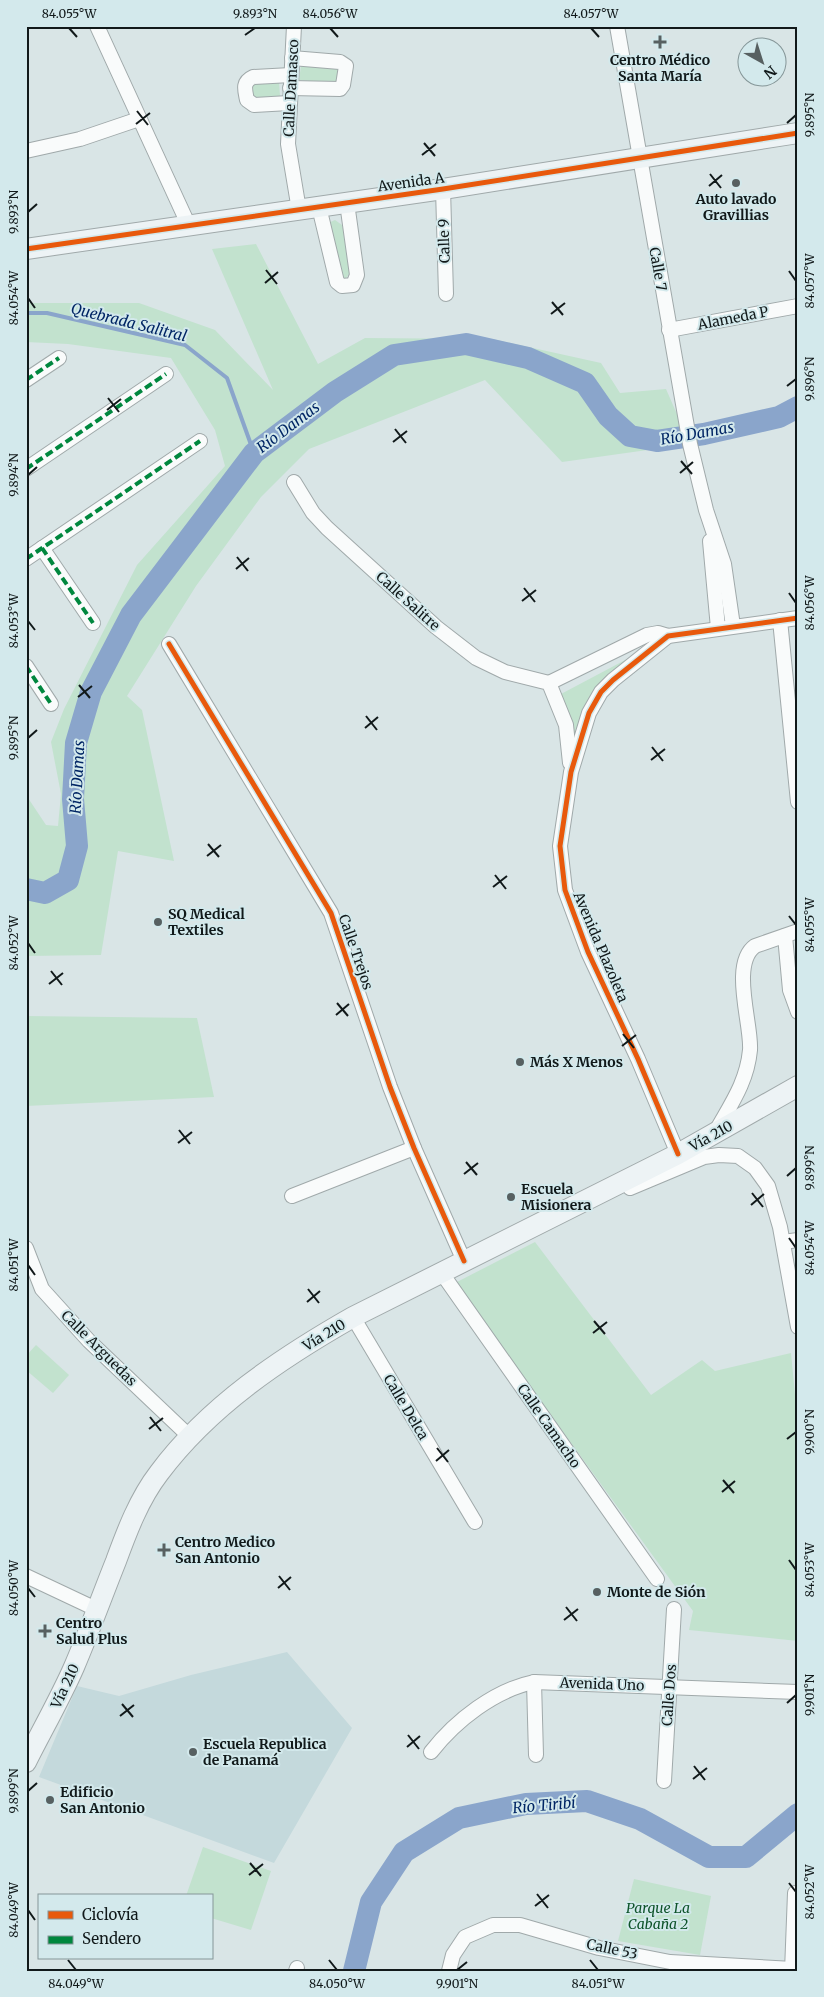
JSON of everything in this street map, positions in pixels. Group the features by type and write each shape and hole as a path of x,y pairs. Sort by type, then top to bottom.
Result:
{"main road":[{"name":"Avenida A","path":"26,249 443,189 798,133"},
{"name":"Vía 210","path":"26,1760 74,1667 128,1529 142,1499 158,1474 189,1436 232,1398 274,1366 353,1317 678,1154 798,1086"}],"street":[{"path":"97,26 189,226"},
{"name":"Calle Damasco","path":"294,26 288,102 288,144 299,210"},
{"name":"Calle 7","path":"617,26 685,420 706,510 724,564 733,626"},
{"path":"288,102 250,103 245,87 248,80 253,78 340,89 343,85 346,66 340,62 292,58"},
{"path":"26,151 80,139 139,119"},
{"name":"Calle 9","path":"443,189 446,294"},
{"path":"319,207 337,282 342,286 352,285 358,275 347,203"},
{"name":"Alameda P","path":"669,330 798,306"},
{"path":"26,380 59,358"},
{"path":"26,469 166,374"},
{"path":"26,559 200,442"},
{"name":"Calle Salitre","path":"294,482 313,513 326,528 436,627 476,658 505,672 549,683"},
{"name":"Calle 7","path":"706,510 716,584 718,628"},
{"path":"42,548 93,623"},
{"name":"Avenida Plazoleta","path":"678,1154 638,1060 588,952 565,890 560,846 571,772 589,713 601,692 613,680 668,636 798,618"},
{"path":"780,620 798,802"},
{"path":"571,772 566,724 549,683 647,635 658,633 668,636"},
{"name":"Calle Trejos","path":"169,644 331,913 383,1068 414,1148 464,1261"},
{"path":"26,666 51,704"},
{"path":"714,1134 745,1080 750,1048 743,992 745,958 749,950 754,946 791,934 790,990 798,1012"},
{"path":"292,1196 414,1148"},
{"path":"591,1199 619,1193 704,1157 718,1155 738,1156 755,1168 768,1186 783,1242 798,1327"},
{"path":"783,1242 798,1240"},
{"name":"Calle Arguedas","path":"26,1248 42,1289 89,1341 189,1436"},
{"name":"Calle Camacho","path":"441,1272 657,1579"},
{"name":"Calle Delca","path":"353,1317 475,1522"},
{"path":"26,1576 96,1609"},
{"name":"Calle Dos","path":"664,1781 674,1609"},
{"path":"534,1682 536,1754"},
{"name":"Avenida Uno","path":"430,1752 447,1732 492,1699 516,1685 534,1682 798,1692"},
{"path":"793,1970 795,1893"},
{"name":"Calle 53","path":"449,1971 453,1955 465,1937 492,1925 520,1925 599,1948 670,1962 793,1970"}],"shaded area":[{"name":"Escuela Republica de Panamá","path":"287,1652 352,1728 274,1863 39,1777 77,1686 119,1696 191,1675"}],"green space":[{"path":"301,66 340,69 339,84 299,80"},
{"path":"279,82 280,96 252,99 251,84"},
{"path":"335,220 342,225 353,269 346,278 340,278 326,224"},
{"path":"256,244 318,364 365,338 492,339 601,363 620,393 666,389 690,444 562,462 485,380 309,449 261,497 196,586 127,696 142,710 174,861 118,851 101,955 26,956 26,795 46,825 58,826 61,794 51,742 64,709 137,565 225,466 215,430 171,358 68,344 26,342 26,303 139,303 215,330 273,390 212,249"},
{"path":"646,649 606,679 589,698 571,750 561,694"},
{"path":"26,1016 197,1018 214,1097 26,1106"},
{"path":"535,1242 651,1395 702,1360 715,1371 791,1353 798,1426 798,1641 689,1630 693,1611 455,1283"},
{"path":"36,1345 69,1375 53,1393 26,1370 26,1356"},
{"path":"203,1847 271,1871 251,1930 212,1918 212,1894 187,1894"},
{"name":"Parque La Cabaña 2","path":"634,1879 711,1896 700,1955 618,1941"}],"waterway":[{"name":"Quebrada Salitral","path":"26,313 47,313 185,345 227,378 254,453"},
{"name":"Río Damas","path":"26,889 45,893 68,880 77,846 73,799 76,743 91,692 131,615 254,453 335,392 394,355 466,344 528,358 585,383 608,416 630,436 657,441 704,434 779,417 798,407"},
{"name":"Río Tiribí","path":"354,1971 371,1902 404,1852 459,1818 526,1804 587,1801 640,1819 709,1857 746,1857 798,1814"}],"marked path":[{"path":"26,380 59,358"},
{"path":"26,469 166,374"},
{"path":"26,559 200,441"},
{"path":"42,548 93,623"},
{"path":"26,666 51,704"}],"cycle path":[{"path":"26,249 443,189 798,133"},
{"path":"678,1154 638,1059 588,952 565,890 560,846 571,772 589,713 601,692 613,680 668,636 798,618"},
{"path":"169,644 331,913 390,1087 414,1148 464,1261"}],"place":[{"name":"Centro Médico Santa María","path":"660,42"},
{"name":"Auto lavado Gravillias","path":"736,183"},
{"name":"SQ Medical Textiles","path":"158,922"},
{"name":"Más X Menos","path":"520,1062"},
{"name":"Escuela Misionera","path":"511,1197"},
{"name":"Centro Medico San Antonio","path":"164,1550"},
{"name":"Monte de Sión","path":"597,1592"},
{"name":"Centro Salud Plus","path":"45,1631"},
{"name":"Escuela Republica de Panamá","path":"193,1752"},
{"name":"Edificio San Antonio","path":"50,1800"}]}
